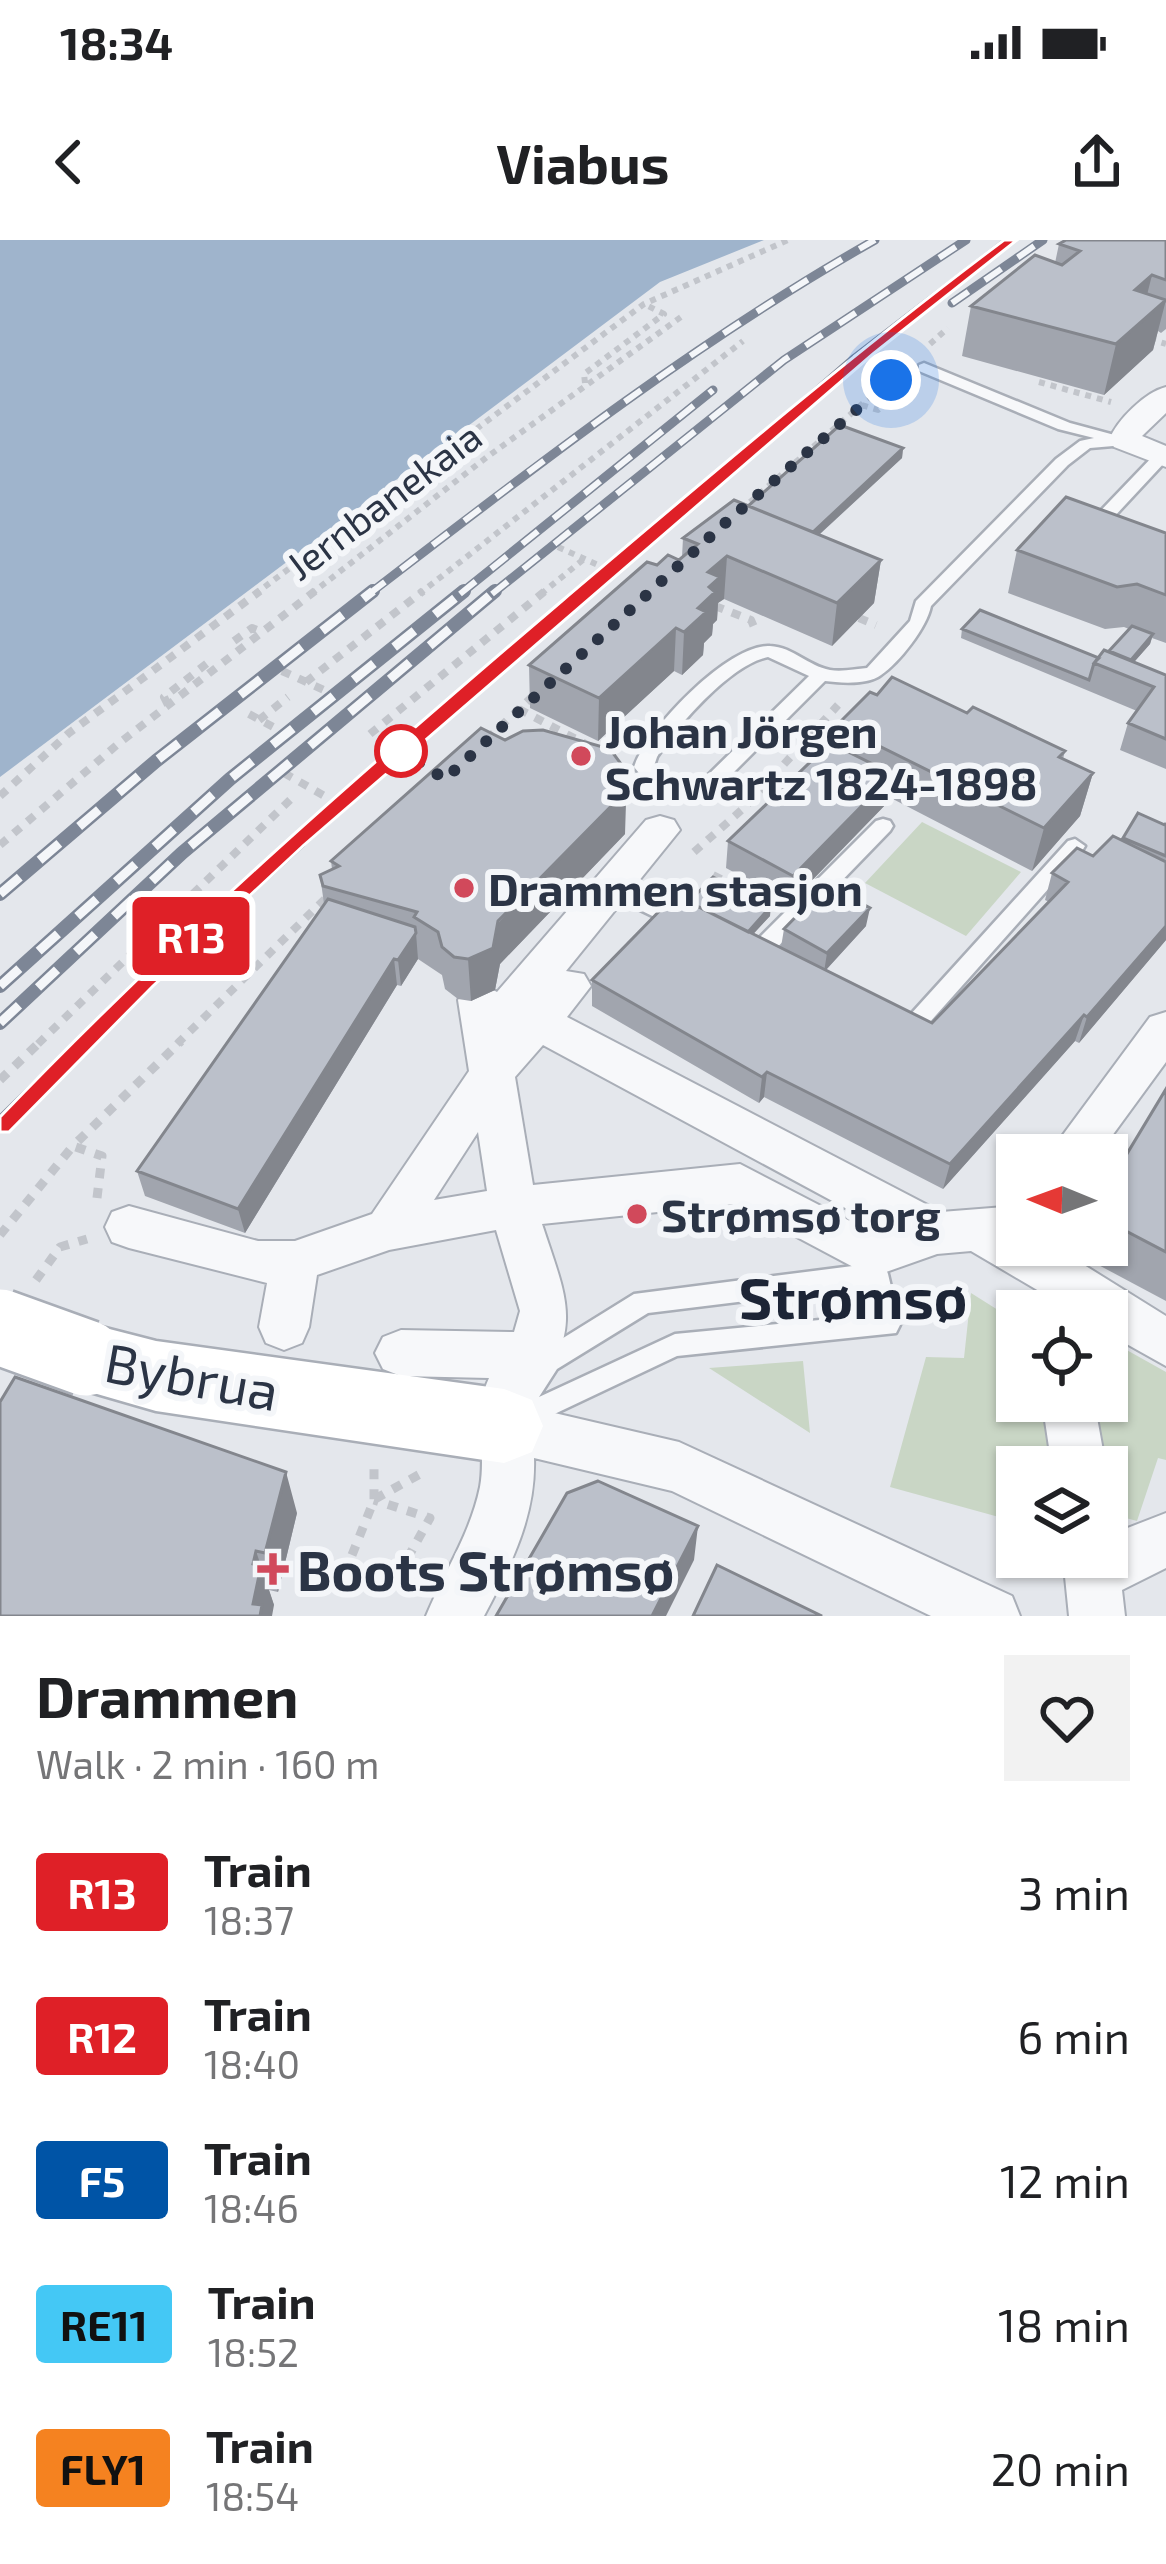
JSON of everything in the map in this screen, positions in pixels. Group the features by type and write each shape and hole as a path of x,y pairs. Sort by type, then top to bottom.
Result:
{"street":[{"path":"1164,457 1125,440 1166,396"},
{"path":"389,1229 493,1072 527,996 660,830"},
{"path":"527,996 996,1231"},
{"path":"1087,1134 1166,1030"},
{"path":"454,1616 494,1540 508,1482 507,1395 534,1356 544,1311 513,1207 493,1072"},
{"path":"129,1227 258,1262 295,1262 389,1229 513,1207 740,1184 872,1256 996,1236"},
{"path":"284,1328 295,1262"},
{"path":"1050,1266 1166,1343"},
{"name":"Bybrua","path":"12,1311 86,1358 156,1376 388,1407"},
{"path":"388,1407 534,1356"},
{"path":"388,1407 504,1426 679,1467 992,1616"},
{"path":"1094,1583 1166,1540"}],"lane":[{"path":"924,368 1074,430 1125,440"},
{"path":"820,675 711,783 669,785 644,767 649,747 744,658 778,652 797,658 820,675 873,673 919,622 922,605 1062,462 1086,444 1125,440"},
{"path":"1100,530 1164,457"},
{"path":"756,955 883,826"},
{"path":"873,1008 913,1026 1075,846"},
{"path":"617,888 700,929"},
{"path":"876,1274 887,1325 675,1345 504,1426 548,1361 644,1302 876,1274"}],"path":[{"name":"Jernbanekaia","path":"0,796 70,733 644,304 788,240"},
{"path":"585,383 584,374 664,314 644,304"},
{"path":"0,844 168,705 252,628 262,632 585,383 681,317"},
{"path":"740,510 948,328"},
{"path":"1131,332 1166,344"},
{"path":"306,682 743,341"},
{"path":"1023,378 1118,404"},
{"path":"862,405 878,410 902,390"},
{"path":"558,547 598,565"},
{"path":"370,734 584,559"},
{"path":"715,606 751,620 754,627"},
{"path":"859,618 877,626"},
{"path":"168,705 164,698 210,661"},
{"path":"282,671 324,690"},
{"path":"617,888 826,722 837,708 846,675"},
{"path":"473,753 540,690"},
{"path":"259,720 287,698"},
{"path":"518,710 587,743 601,757"},
{"path":"249,714 277,729"},
{"path":"284,773 328,798"},
{"path":"0,1081 296,787"},
{"path":"713,874 794,916"},
{"path":"0,1235 73,1146 334,889"},
{"path":"304,920 326,917"},
{"path":"302,945 304,920"},
{"path":"73,1146 102,1156"},
{"path":"12,1311 59,1247 129,1227"},
{"path":"352,1555 374,1500 388,1407"},
{"path":"340,1578 379,1583 397,1576 430,1517 374,1500"}],"green space":[{"path":"922,822 1021,872 966,936 865,883"},
{"path":"971,1293 996,1309 996,1422 1054,1422 1055,1446 996,1446 996,1516 890,1487 926,1357 964,1358"},
{"path":"1128,1351 1166,1372 1166,1460 1158,1458 1137,1521 1128,1519 1128,1446 1089,1446 1086,1422 1128,1422"},
{"path":"803,1361 810,1433 709,1368"}],"water":[{"path":"0,240 764,240 660,282 0,777"}],"building":[{"path":"1066,240 1166,240 1166,280 1152,275 1135,290 1166,300 1116,344 971,306 1035,255 1062,265 1080,251 1059,244"},
{"path":"840,425 903,448 813,532 748,506"},
{"path":"1066,497 1166,533 1166,595 1137,584 1117,587 1017,550"},
{"path":"734,500 881,560 837,603 727,556 708,572 720,577 709,587 715,592 698,608 706,612 684,632 676,628 599,698 529,665 647,562 657,565 668,555 679,560 698,544 683,538"},
{"path":"980,610 1099,658 1089,680 962,629"},
{"path":"1132,626 1153,634 1131,660 1109,651"},
{"path":"1104,650 1166,675 1166,739 1128,723 1154,687 1094,663"},
{"path":"892,677 967,713 973,707 1065,751 1059,757 1093,773 1044,828 837,725 870,692 877,695"},
{"name":"Drammen stasjon","path":"481,728 505,740 523,731 543,730 610,749 627,772 626,791 498,921 493,948 468,959 454,957 442,947 438,932 414,917 417,912 323,886 320,875 339,866 331,861"},
{"path":"830,743 893,774 793,876 728,841"},
{"path":"1138,813 1166,823 1166,856 1123,838"},
{"path":"1113,836 1166,862 1166,926 950,1164 767,1072 762,1077 592,980 675,895 932,1023 1068,882 1052,873 1077,848 1093,856"},
{"path":"713,877 771,906 748,932 689,902"},
{"path":"840,892 870,908 827,953 784,929 815,897 828,904"},
{"name":"Drammen stasjon","path":"328,899 415,927 416,933 398,960 394,959 238,1209 137,1171"},
{"path":"1166,1089 1166,1252 1128,1232 1128,1152"},
{"path":"15,1377 286,1472 265,1553 256,1551 253,1564 261,1566 253,1604 262,1605 260,1616 0,1616 0,1402"},
{"path":"598,1481 698,1526 652,1616 496,1616 567,1493"},
{"path":"717,1565 822,1616 693,1616"}],"railway":[{"path":"369,594 679,364 875,240"},
{"path":"492,594 784,360 966,240"},
{"path":"583,594 855,358 1009,240"},
{"path":"952,303 1043,240"},
{"path":"460,594 713,390"},
{"path":"0,894 156,761 373,591"},
{"path":"0,986 230,779 464,591"},
{"path":"0,1023 182,853 495,591"},
{"path":"81,1044 300,841 587,591"},
{"path":"0,1124 85,1041"}],"train":[{"name":"R13","path":"0,1124 296,840 867,350 1009,240"}],"place":[{"name":"Johan Jörgen Schwartz 1824-1898","path":"581,756"},
{"name":"Drammen stasjon","path":"464,888"},
{"name":"Strømsø torg","path":"637,1214"},
{"name":"Boots Strømsø","path":"273,1569"}],"district":[{"name":"Strømsø","path":"853,1296"}],"route":[{"path":"401,751 445,779 723,525 891,380"}]}
